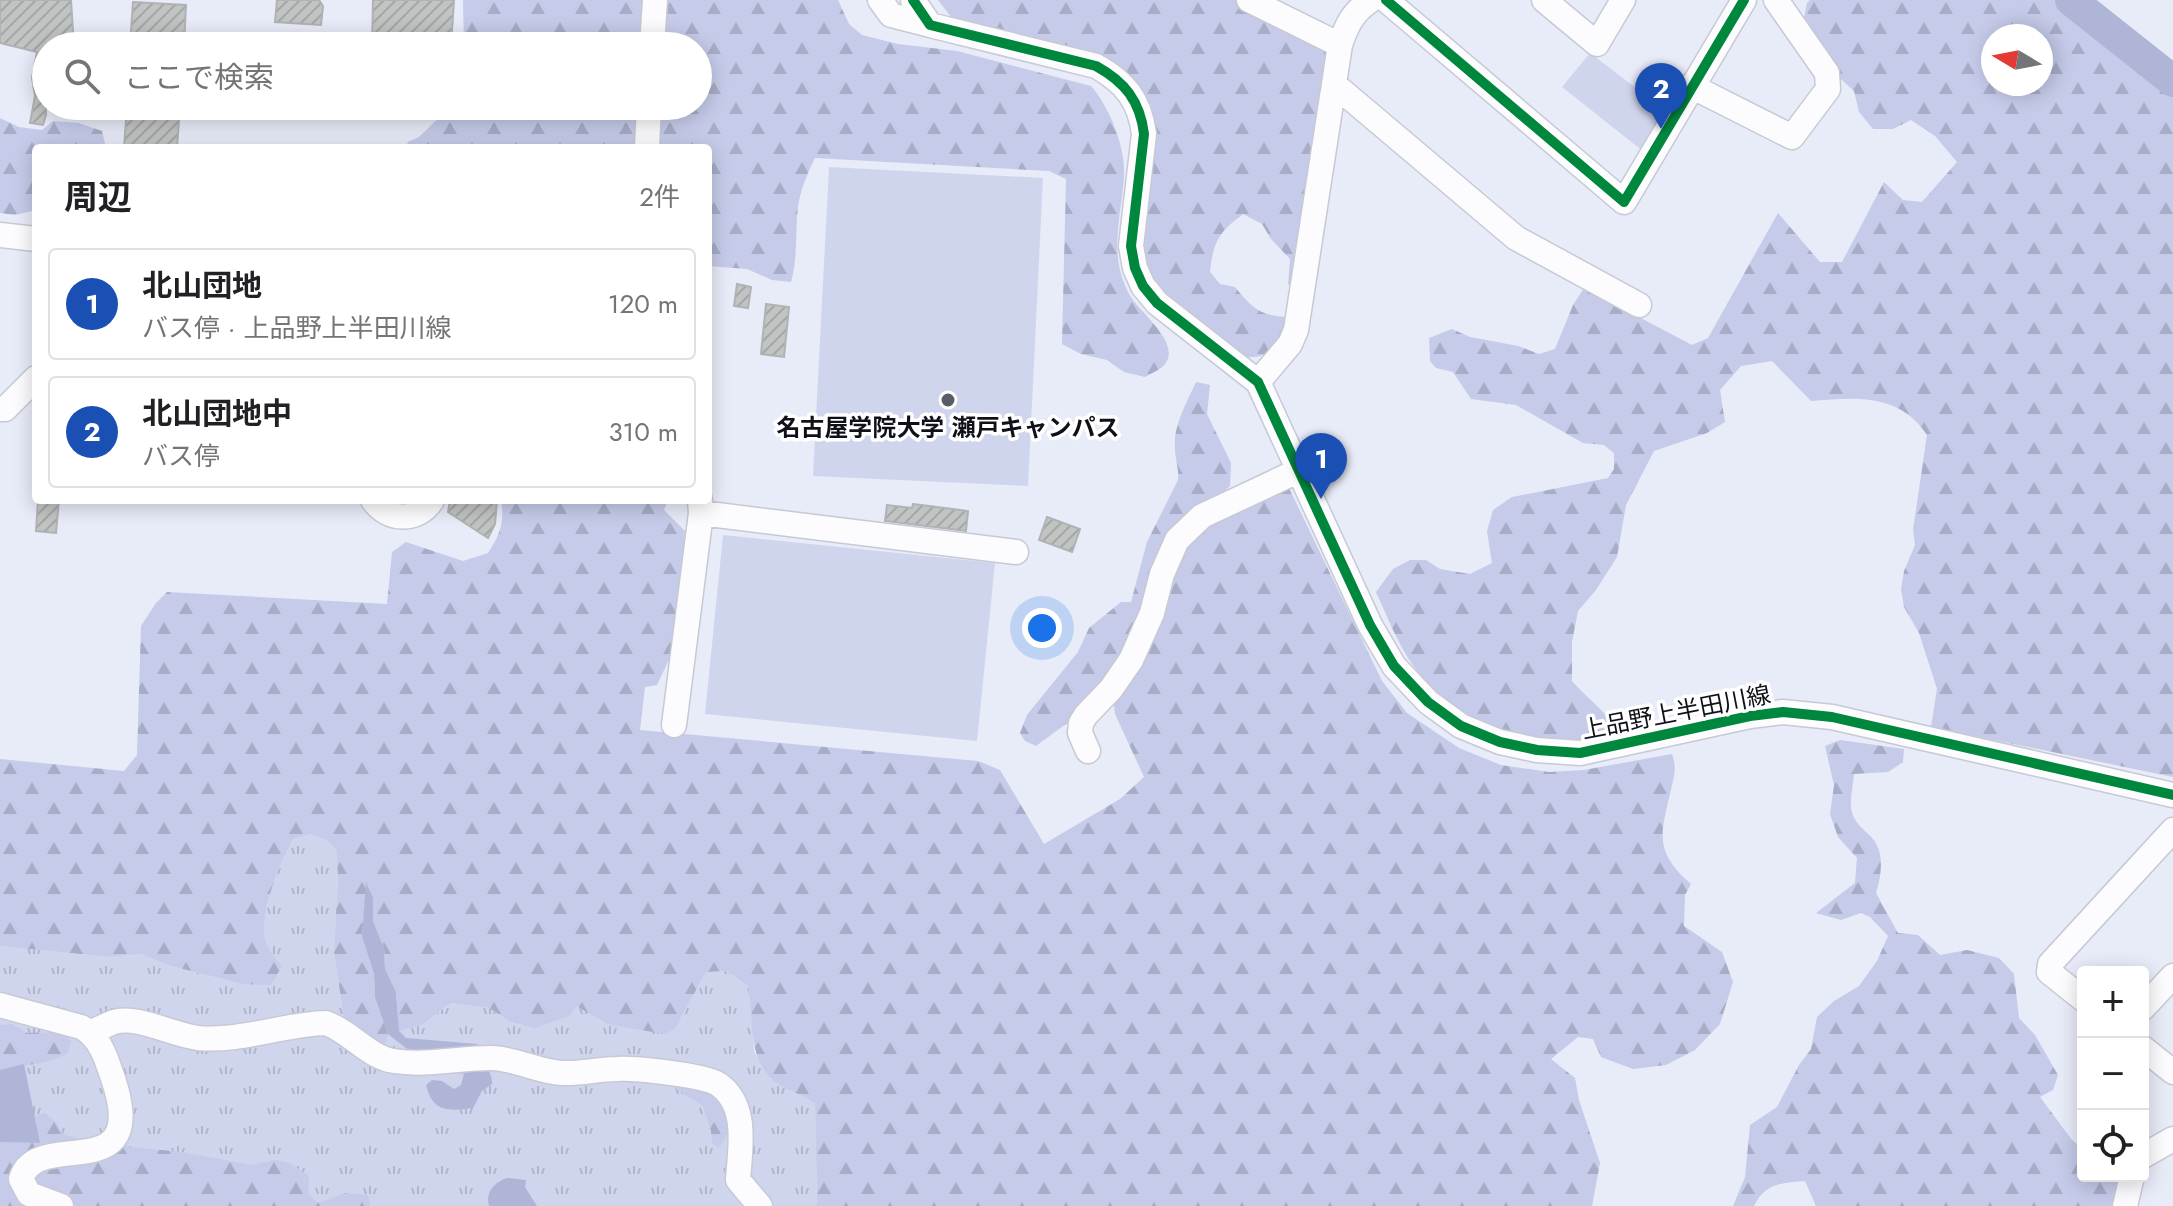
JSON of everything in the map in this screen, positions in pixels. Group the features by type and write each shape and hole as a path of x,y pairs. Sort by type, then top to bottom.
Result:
{"street":[{"path":"653,32 655,0"},
{"name":"上品野上半田川線","path":"880,0 891,15 1096,66 1127,88 1142,117 1144,134 1131,246 1135,268 1143,286 1157,303 1258,382 1370,625 1394,666 1428,702 1461,726 1500,742 1537,750 1580,753 1750,716 1783,712 1832,717 2173,795"},
{"path":"913,0 930,25"},
{"path":"1249,0 1340,45"},
{"path":"1258,382 1290,344 1296,330 1340,45 1346,25 1356,10 1371,0"},
{"path":"1386,0 1624,202 1744,0"},
{"path":"1544,0 1597,44 1623,0"},
{"path":"1691,86 1792,137 1828,89 1827,73 1776,0"},
{"path":"1335,85 1516,238 1639,305"},
{"path":"647,144 648,120"},
{"path":"0,235 32,239"},
{"path":"0,409 5,409 32,382"},
{"path":"1088,751 1080,733 1081,723 1131,660 1152,613 1162,574 1177,540 1202,516 1300,470"},
{"path":"376,504 389,515 403,517 417,513 427,504"},
{"path":"674,725 701,506 1016,552"},
{"path":"2077,994 2049,972 2050,964 2173,830"},
{"path":"2149,1002 2173,976"},
{"path":"0,1005 91,1032 109,1066 119,1103 120,1119 114,1139 94,1152 44,1156 34,1160 23,1171 21,1179 29,1194 61,1206"},
{"path":"91,1032 116,1021 129,1021 195,1037 225,1038 326,1023 377,1056 391,1061 416,1064 494,1058 533,1069 564,1073 620,1068 703,1077 725,1090 738,1113 741,1127 738,1180 760,1206"},
{"path":"2149,1053 2173,1072"},
{"path":"2149,1153 2173,1139"},
{"path":"2125,1206 2131,1182"}],"green space":[{"path":"463,0 643,0 642,32 464,32"},
{"path":"664,0 838,0 849,24 862,35 898,44 957,51 1091,86 1110,116 1124,165 1117,238 1121,274 1131,297 1165,341 1169,350 1168,360 1145,377 1124,372 1107,360 1081,354 1062,344 1066,179 1049,171 815,158 798,206 796,254 791,282 772,280 747,269 712,266 712,144 656,144 657,120 712,120 712,32 662,32"},
{"path":"938,0 1235,0 1333,50 1295,280 1288,285 1290,259 1262,224 1243,214 1223,232 1213,253 1210,272 1220,284 1235,287 1263,313 1288,317 1272,349 1258,356 1238,356 1164,295 1148,272 1142,232 1154,132 1151,105 1138,85 1103,58 951,17"},
{"path":"1810,0 2075,0 2074,9 2173,90 2173,777 1931,727 1937,689 1919,633 1904,607 1901,589 1904,571 1915,545 1913,530 1927,435 1904,411 1890,405 1860,399 1811,401 1772,361 1741,366 1720,390 1725,422 1707,433 1654,451 1626,505 1617,557 1578,611 1572,642 1572,681 1613,723 1618,730 1615,735 1588,742 1567,743 1528,738 1489,726 1454,707 1425,680 1392,629 1376,592 1393,569 1410,560 1426,560 1440,569 1470,574 1492,563 1487,531 1493,510 1512,497 1608,478 1614,469 1614,453 1604,445 1583,443 1516,405 1471,399 1453,372 1436,368 1430,361 1429,338 1452,329 1470,337 1518,346 1539,354 1555,349 1573,305 1584,288 1692,345 1708,338 1778,213 1820,262 1842,262 1884,182 1903,200 1922,202 1957,162 1935,136 1911,120 1893,129 1873,129 1859,112 1854,91 1832,71 1803,23"},
{"path":"1590,53 1666,111 1644,152 1562,87"},
{"path":"0,118 19,127 42,130 53,121 79,123 102,131 105,144 32,144 32,211 15,215 0,213"},
{"path":"437,120 637,120 635,144 407,144"},
{"path":"829,167 1043,178 1028,486 813,476"},
{"path":"1196,382 1210,385 1207,414 1231,463 1230,486 1210,504 1126,656 1078,715 1036,746 1025,741 1020,733 1027,715 1078,652 1089,628 1121,602 1131,602 1147,542 1178,480 1176,431"},
{"path":"1287,484 1382,681 1407,713 1459,748 1501,765 1549,772 1584,770 1672,754 1674,773 1663,839 1670,860 1691,884 1685,895 1684,926 1722,952 1733,982 1720,1024 1695,1050 1666,1065 1633,1069 1601,1057 1593,1039 1578,1037 1551,1059 1575,1078 1600,1163 1592,1206 815,1206 815,1104 781,1086 761,1065 754,1041 748,986 727,971 706,972 675,1029 664,1034 607,1024 576,1006 569,1016 535,1028 509,1021 489,1008 450,1003 424,1024 399,1031 396,992 385,970 384,948 373,921 367,884 362,937 374,974 375,998 388,1034 380,1048 350,1029 343,1013 334,952 338,877 336,849 327,840 310,834 293,839 269,896 264,937 282,966 271,985 242,984 167,965 141,954 110,957 0,946 0,759 124,771 137,755 141,626 167,592 387,604 392,552 406,542 463,561 488,553 500,528 501,504 666,504 664,510 685,531 676,645 657,685 645,687 640,730 978,761 1000,770 1044,844 1120,799 1144,777 1115,714 1113,696 1191,534"},
{"path":"723,535 995,563 977,741 705,714"},
{"path":"1840,740 1904,749 1903,762 1888,772 1854,774 1852,813 1880,853 1881,869 1876,893 1898,933 1918,935 1940,955 1967,950 1999,958 2014,974 2019,1018 2035,1035 2058,1075 2053,1090 2040,1097 2077,1144 2077,1182 2123,1182 2118,1206 1816,1206 1805,1181 1769,1189 1754,1206 1733,1206 1745,1177 1750,1125 1777,1107 1811,1049 1817,1017 1834,1001 1859,986 1877,961 1888,936 1870,917 1861,913 1841,920 1816,913 1855,883 1857,858 1838,837 1830,814 1834,785 1825,746"},
{"path":"310,834 327,840 336,848 338,877 334,952 343,1013 380,1013 424,1024 450,1003 489,1008 509,1021 576,1006 607,1024 675,1029 706,972 727,971 748,986 754,1052 783,1087 804,1094 815,1104 815,1206 0,1206 0,946 110,957 141,954 167,965 242,984 282,966 264,937 269,896 293,839"},
{"path":"12,1024 27,1033 61,1032 71,1041 68,1053 43,1063 0,1070 0,1025"},
{"path":"670,1081 714,1086 728,1127 724,1142 718,1148 712,1143 703,1106 677,1090"},
{"path":"45,1113 57,1123 63,1134 96,1144 22,1165 45,1206 0,1206 0,1142 39,1143 35,1116"},
{"path":"113,1145 181,1152 252,1165 274,1160 290,1163 309,1176 308,1194 318,1203 346,1193 368,1195 370,1206 77,1206 45,1198 27,1170"}],"shaded area":[{"path":"366,882 373,898 373,921 384,948 385,969 396,992 399,1031 406,1038 477,1044 492,1084 482,1091 473,1108 443,1108 433,1101 426,1085 432,1080 442,1081 454,1089 461,1085 465,1069 457,1053 407,1049 388,1034 375,998 374,974 362,937"},
{"path":"24,1064 40,1143 0,1142 0,1070"},
{"path":"507,1178 526,1180 525,1187 537,1206 489,1206 488,1197 492,1189"}],"building":[{"path":"0,0 71,0 73,32 32,32 32,51 0,43"},
{"path":"277,0 319,0 323,6 321,25 275,22"},
{"path":"373,0 454,0 452,32 372,32"},
{"path":"133,2 186,5 185,32 131,32"},
{"path":"32,112 32,120 44,120 43,125 30,123"},
{"path":"126,120 179,120 177,144 124,144"},
{"path":"737,284 751,287 748,308 734,306"},
{"path":"766,304 789,307 784,357 761,354"},
{"path":"38,504 59,504 56,533 36,531"},
{"path":"449,504 497,504 495,524 488,538 448,512"},
{"path":"913,504 968,511 966,531 885,521 887,505 912,508"},
{"path":"1047,517 1080,529 1072,552 1039,540"}],"waterway":[{"path":"2071,0 2173,81"}],"cycle path":[{"path":"913,0 930,25 1096,66 1123,86 1135,102 1144,134 1131,246 1135,268 1143,286 1157,303 1258,382 1370,625 1394,666 1428,702 1461,726 1500,742 1537,750 1580,753 1750,716 1783,712 1832,717 2173,795"},
{"path":"1386,0 1624,202 1744,0"}],"place":[{"name":"北山団地中","path":"1661,129"},
{"name":"名古屋学院大学 瀬戸キャンパス","path":"948,400"},
{"name":"北山団地","path":"1321,499"}]}
